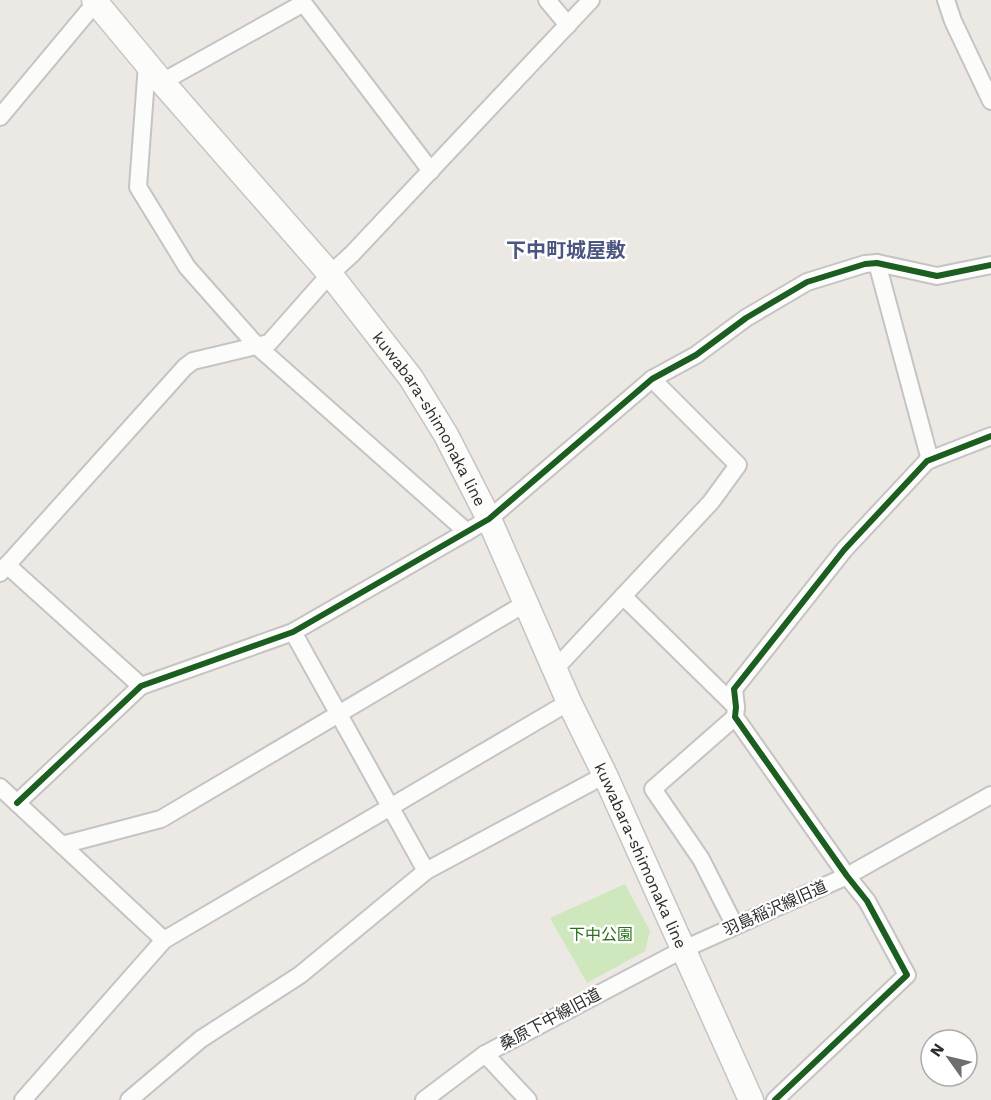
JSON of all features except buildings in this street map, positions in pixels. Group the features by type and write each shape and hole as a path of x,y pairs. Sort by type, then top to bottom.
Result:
{"main road":[{"name":"kuwabara-shimonaka line","path":"95,1 154,73 330,274 411,378 446,435 489,519 569,702 605,775 751,1100"}],"street":[{"path":"547,0 568,25"},
{"path":"141,686 4,569 185,367 193,361 269,343 330,274 352,254 591,0"},
{"path":"946,0 953,21 991,101"},
{"path":"0,117 95,1"},
{"path":"430,171 301,2 154,73 138,187 187,267 257,346 467,532"},
{"path":"17,803 141,686 293,632 489,519 652,379 696,355 746,318 807,282 865,264 877,263 937,276 991,265"},
{"path":"877,263 930,460"},
{"path":"555,669 711,502 738,465 652,379"},
{"path":"736,712 734,689 844,550 927,461 991,436"},
{"path":"623,596 736,712 847,876 867,901 907,975 776,1100"},
{"path":"62,845 161,819 526,603"},
{"path":"293,632 426,871"},
{"path":"23,1100 164,940 569,702"},
{"path":"735,926 701,859 653,789 736,712"},
{"path":"129,1100 201,1039 300,975 426,871 605,775"},
{"path":"0,787 164,940"},
{"name":"羽島稲沢線旧道","path":"684,949 847,876 991,795"},
{"name":"桑原下中線旧道","path":"424,1100 485,1054 684,949"},
{"path":"485,1054 528,1100"}],"green space":[{"name":"下中公園","path":"625,884 650,931 645,951 587,983 550,918"}],"cycle path":[{"path":"17,803 141,686 293,632 489,519 652,379 696,355 746,318 807,282 865,264 877,263 937,276 991,265"},
{"path":"775,1100 907,975 867,901 735,717 734,689 844,550 927,461 991,436"}],"district":[{"name":"下中町城屋敷","path":"566,250"}]}
